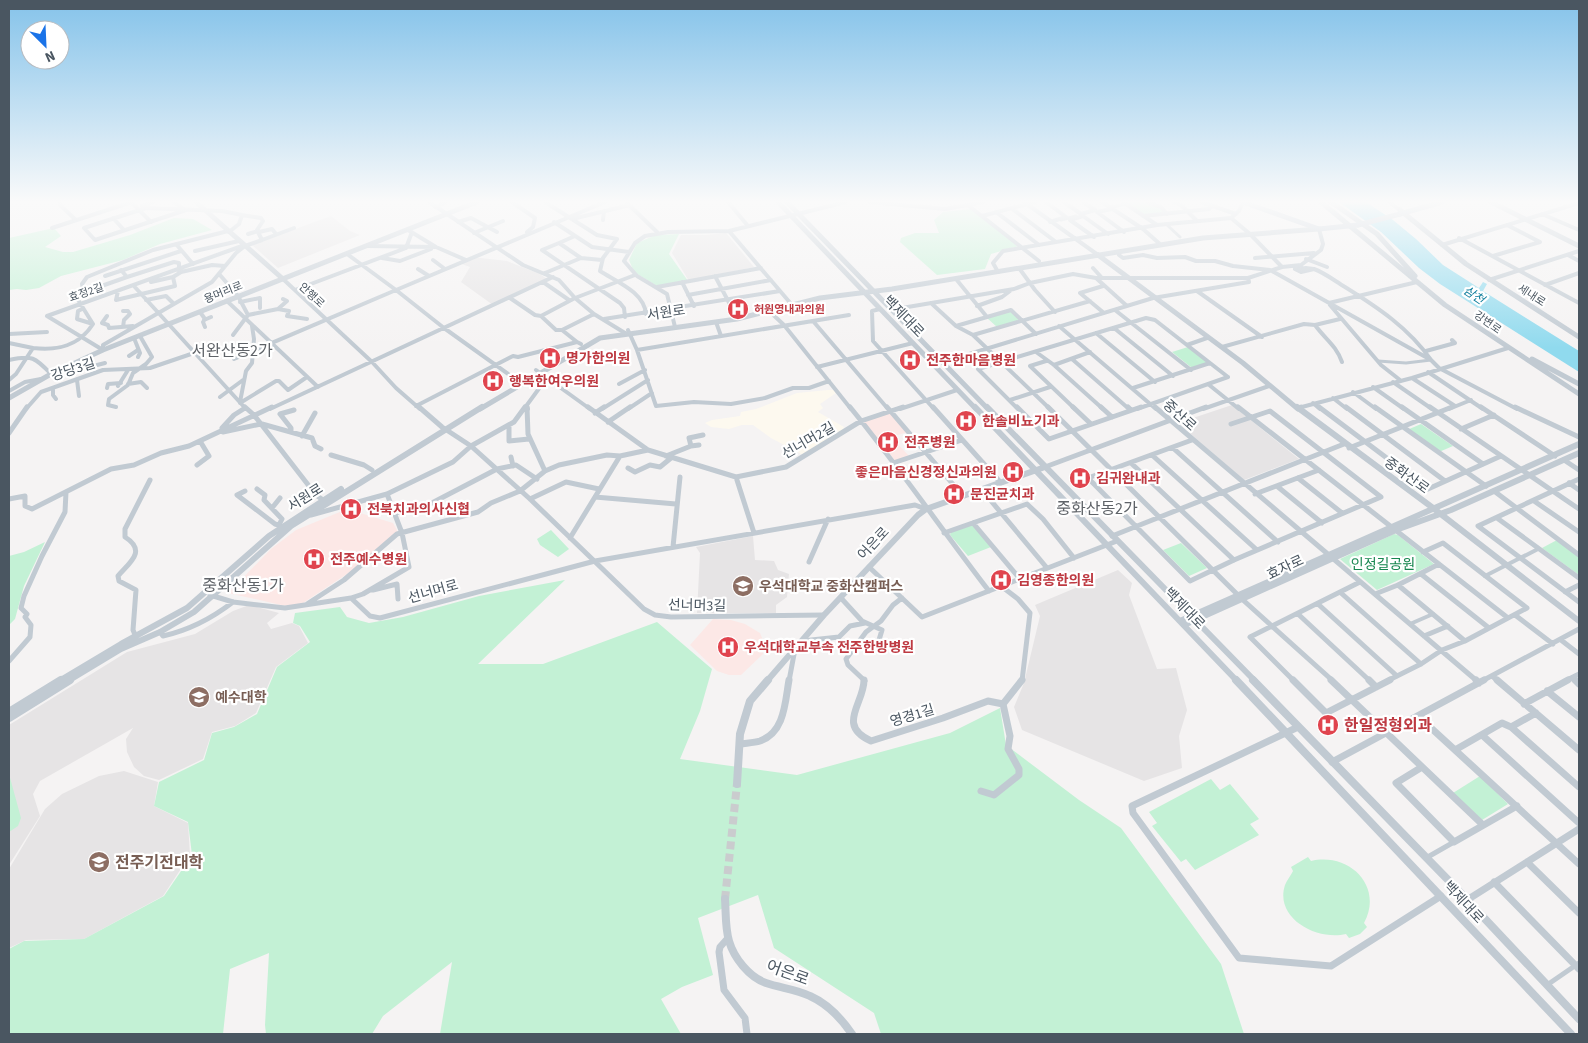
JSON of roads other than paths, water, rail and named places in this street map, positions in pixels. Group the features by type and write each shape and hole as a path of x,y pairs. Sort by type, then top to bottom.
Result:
{"street":[{"path":"83,289 83,280 151,251"},
{"path":"105,276 181,251 197,268"},
{"name":"효정2길","path":"83,339 47,316 147,282 229,251"},
{"path":"83,339 103,350 103,344 220,275 238,251"},
{"name":"안행로","path":"251,251 372,362 416,406 444,428"},
{"name":"용머리로","path":"9,398 42,378 103,350 355,251"},
{"path":"295,290 400,251"},
{"path":"382,258 400,261 427,251"},
{"path":"444,251 466,260"},
{"path":"327,320 487,251"},
{"path":"501,251 523,265 553,277 565,285 575,298 594,314 626,332 638,350 656,406 694,402 731,404 765,398 793,388 810,388 829,381"},
{"path":"543,251 620,302 624,308 625,317"},
{"path":"570,251 581,258"},
{"path":"609,251 599,267 600,271 640,297 645,304 646,314"},
{"path":"616,251 629,252 624,261 629,271 667,294 675,325"},
{"path":"746,251 791,304"},
{"name":"백제대로","path":"824,251 1182,623 1571,1034"},
{"name":"백제대로","path":"833,251 1193,618 1579,1018"},
{"path":"997,270 993,263 1003,252 1010,251"},
{"path":"1026,251 1039,261"},
{"name":"중화산로","path":"1092,251 1207,338 1222,347 1347,446 1436,510 1579,622"},
{"name":"서원로","path":"675,325 716,322 818,296 871,290 1118,251"},
{"path":"1265,251 1282,267"},
{"path":"976,306 1030,283 1073,274 1096,278 1248,278 1282,267 1301,265 1306,259 1320,251"},
{"name":"강변로","path":"1382,251 1417,282 1508,348 1529,359 1579,394"},
{"path":"1328,303 1419,281 1394,251"},
{"name":"세내로","path":"1450,251 1489,280 1579,337"},
{"path":"1483,251 1579,303"},
{"path":"1493,256 1511,251"},
{"path":"1489,280 1579,251"},
{"path":"1255,258 1316,253"},
{"path":"143,254 149,261"},
{"path":"347,254 444,328 518,381"},
{"name":"서원로","path":"871,290 886,290 956,279 997,270 1019,268 1097,254"},
{"path":"1119,255 1123,258 1143,255 1157,258 1185,257 1196,262 1215,261 1232,266 1272,270 1431,360"},
{"path":"1568,255 1579,261"},
{"path":"544,273 581,258 602,260"},
{"path":"1306,259 1327,267"},
{"path":"433,260 445,269"},
{"path":"93,324 75,296 83,289 93,288 174,262 179,263 179,270 173,277 147,282 149,292"},
{"path":"179,270 212,265 225,266"},
{"path":"1288,266 1294,269 1305,266 1314,269 1357,296 1410,333 1439,368 1579,437"},
{"path":"116,267 127,277"},
{"path":"657,287 761,268"},
{"path":"1019,268 1023,276 1055,312"},
{"path":"1093,268 1102,278"},
{"path":"418,269 429,276"},
{"path":"1545,285 1579,273"},
{"path":"220,275 238,296 252,325 254,339 252,363 246,371 243,380 240,403"},
{"path":"510,298 534,315 541,316 569,300 600,290 635,275"},
{"path":"715,276 726,301 735,314"},
{"path":"118,291 116,300 175,286 173,277"},
{"path":"9,499 25,496 25,506 32,509 111,469 134,465 161,453 189,446 553,277"},
{"path":"1096,278 1127,306"},
{"path":"943,362 1153,298 1249,282 1248,278"},
{"path":"956,279 976,306 987,317"},
{"path":"160,280 161,289"},
{"path":"688,295 771,280"},
{"path":"543,282 569,300"},
{"path":"682,282 694,306"},
{"path":"133,286 254,416 316,495 343,507"},
{"path":"1103,286 1080,293 1104,313"},
{"path":"890,310 1014,289"},
{"path":"878,298 883,297 886,290"},
{"path":"604,319 646,314 780,291"},
{"path":"1197,291 1262,337"},
{"path":"146,300 166,296 173,303"},
{"path":"240,302 260,298 260,308"},
{"path":"278,309 287,301 283,299"},
{"path":"227,301 248,317"},
{"path":"973,335 1090,302"},
{"path":"931,303 956,326 973,335 988,349 1000,363 1092,449 1110,470 1240,597 1352,700 1483,825"},
{"path":"1328,303 1378,361 1400,380"},
{"path":"82,309 78,311 77,319 93,324"},
{"path":"233,335 248,317 278,309 289,311 287,316 307,319"},
{"path":"880,309 872,311 872,339 1001,483"},
{"path":"768,310 784,325 875,438 923,501 926,509 989,591"},
{"name":"서원로","path":"326,501 518,381 538,372 579,343 601,335 768,310"},
{"path":"956,326 1011,310 1036,334"},
{"path":"1115,310 1191,370"},
{"path":"123,311 128,311 130,314 124,320 123,327"},
{"path":"200,312 205,327"},
{"path":"562,330 594,314"},
{"path":"638,350 850,315"},
{"path":"107,316 102,323 108,325 109,328 133,326"},
{"path":"541,316 552,328 562,330 579,343"},
{"path":"204,320 211,317"},
{"path":"1146,318 1155,320 1228,377 1150,402 1049,439 978,369 1074,339 1132,323 1146,318"},
{"path":"1222,347 1304,324 1315,325 1340,319"},
{"name":"안행로","path":"234,360 327,320"},
{"path":"813,321 963,496"},
{"path":"716,322 721,336"},
{"path":"9,343 33,348 58,350 83,339 93,324"},
{"path":"252,325 318,387"},
{"path":"1315,325 1323,336 1338,350 1342,362"},
{"name":"중산로","path":"1059,326 1479,683"},
{"path":"1114,328 1173,376"},
{"path":"9,334 47,332"},
{"name":"서원로","path":"9,712 121,644 187,608 283,526 306,514 372,470 594,341 626,332"},
{"path":"1096,333 1155,382"},
{"path":"137,337 140,353 138,357"},
{"path":"107,388 111,382 120,384 131,370 144,365 152,357 137,337"},
{"path":"1187,345 1207,338"},
{"path":"1426,351 1455,343 1452,340"},
{"path":"416,406 513,356 518,357 579,343"},
{"path":"817,367 848,361 912,343"},
{"path":"1503,344 1505,343 1529,359 1579,384"},
{"path":"9,380 16,374 33,348"},
{"path":"1298,408 1412,378 1508,348"},
{"path":"129,356 138,350"},
{"path":"1036,352 1054,365 1112,417"},
{"path":"1054,365 1090,352"},
{"name":"강당3길","path":"9,433 20,422 34,396 103,370 131,370 163,365 194,353"},
{"path":"9,360 27,356 39,361 51,374"},
{"path":"1072,359 1131,410"},
{"path":"1378,361 1406,362 1431,360"},
{"path":"1046,361 1030,366 1091,424"},
{"path":"1133,388 1210,363"},
{"path":"66,367 81,369 105,364"},
{"path":"128,384 131,370"},
{"path":"619,384 644,370"},
{"name":"선너머2길","path":"538,372 648,450 736,477 786,467 861,421 957,390"},
{"path":"1428,372 1555,456"},
{"path":"240,403 276,381 279,381 288,390 307,377"},
{"path":"9,390 25,382 42,378"},
{"path":"1412,378 1455,406"},
{"path":"306,514 343,507 387,494 453,462 471,446 514,422 528,406 546,379"},
{"path":"77,380 79,396"},
{"path":"220,397 243,380"},
{"path":"595,413 648,380"},
{"path":"116,407 108,405 109,400 128,384 141,382 147,388"},
{"path":"1393,382 1579,510"},
{"path":"1208,384 1508,618"},
{"path":"1045,467 1169,420 1269,386"},
{"path":"1010,400 1050,387"},
{"path":"1373,387 1483,464"},
{"path":"53,388 53,395 56,399"},
{"path":"1353,392 1486,486"},
{"path":"608,422 652,393"},
{"path":"1333,398 1446,481"},
{"path":"869,567 922,617 1106,545 1114,538 1137,526 1243,484 1324,452 1366,442 1471,400"},
{"path":"1314,403 1428,488 1501,456"},
{"path":"528,406 530,416 527,430 545,472"},
{"path":"218,432 234,414 245,408"},
{"path":"291,432 291,428 280,414 294,410"},
{"path":"1192,440 1088,478 1190,581 1213,569 1381,497 1270,411 1231,424"},
{"path":"302,436 315,413"},
{"path":"1461,429 1494,415"},
{"path":"218,432 235,431 261,424 281,427 312,438 315,446 321,449"},
{"path":"509,426 509,441 530,439"},
{"name":"선너머3길","path":"444,428 471,446 497,469 644,609 655,615 671,617 824,615"},
{"path":"691,446 688,438 703,435"},
{"path":"197,465 210,456 200,440"},
{"path":"893,463 962,440"},
{"name":"효자로","path":"1182,623 1579,444"},
{"path":"628,468 635,472 650,464 660,466 668,457 691,446 699,445"},
{"path":"1173,448 1278,542"},
{"path":"305,605 344,580 384,545 402,533 478,512 491,502 520,491 545,472 581,459 607,455 620,456 648,450"},
{"name":"효자로","path":"1436,510 1451,510 1579,453"},
{"path":"331,455 364,465 372,470"},
{"path":"1152,455 1257,550"},
{"path":"570,538 620,456"},
{"path":"511,457 513,466"},
{"path":"1564,460 1579,470"},
{"path":"1131,463 1234,560"},
{"path":"395,513 428,504 497,469 516,465 537,479"},
{"name":"어은로","path":"737,784 740,734 750,701 824,615 869,567 926,509 1045,467"},
{"path":"1256,494 1319,470"},
{"path":"673,547 680,477"},
{"path":"736,477 754,533"},
{"path":"1298,478 1342,513"},
{"path":"1579,479 1478,526 1579,602"},
{"path":"136,636 133,630 138,594 136,590 119,581 118,576 135,556 136,548 132,542 124,537 125,529 150,480"},
{"path":"530,499 566,482 599,489"},
{"path":"1570,483 1579,490"},
{"path":"1278,486 1322,523"},
{"path":"245,491 237,495 275,524 283,526 282,519 264,500 265,495 256,489"},
{"path":"982,490 1047,568"},
{"path":"1494,491 1579,555"},
{"path":"9,661 30,637 31,625 25,617 27,614 21,608 24,596 42,556 65,512 66,492"},
{"path":"204,593 233,602 285,608 351,598 368,591 409,567 402,533 387,494"},
{"path":"272,508 280,498"},
{"path":"595,498 676,504"},
{"path":"1534,501 1578,529"},
{"path":"944,533 1027,504 1043,519 1074,558"},
{"name":"선너머로","path":"351,598 368,615 380,618 595,561 915,505 926,509"},
{"path":"1497,518 1579,578"},
{"path":"809,562 828,519"},
{"path":"973,523 1020,579"},
{"name":"서원로","path":"9,718 121,649 160,632 194,612 214,596 283,526"},
{"path":"1360,582 1342,593 1250,637 1326,713 1421,664 1442,650 1465,641 1527,608 1443,543 1423,552"},
{"path":"1486,576 1538,549"},
{"path":"1375,594 1398,585 1439,564"},
{"path":"1421,574 1489,628"},
{"path":"368,591 397,584 398,599"},
{"path":"1398,585 1465,641"},
{"path":"1565,592 1579,585"},
{"path":"981,791 994,795 1019,775 1019,769 1008,749 1010,736 1004,704 1022,683 1030,613 1018,599 1001,586"},
{"path":"1342,593 1421,664"},
{"path":"840,598 865,622 876,625 882,630 879,640 887,644"},
{"name":"영경1길","path":"902,598 876,625 866,632 846,659 848,665 865,681 853,722 860,736 871,741 943,718 988,701 1004,704"},
{"path":"160,632 163,636 187,632 207,622 233,602"},
{"path":"1318,604 1397,676"},
{"path":"1410,624 1432,613"},
{"path":"1298,614 1376,687"},
{"path":"1515,615 1553,644"},
{"path":"802,641 838,637 850,626 865,622"},
{"path":"1424,636 1448,626"},
{"path":"1332,762 1579,629"},
{"path":"1561,640 1579,654"},
{"name":"어은로","path":"740,744 760,742 773,733 782,721 796,648"},
{"path":"1524,704 1579,674"},
{"path":"1492,676 1579,750"},
{"path":"1572,678 1579,684"},
{"path":"1547,691 1579,717"},
{"path":"1511,727 1536,713"},
{"path":"1418,716 1579,864"},
{"path":"1455,750 1502,723 1511,727 1579,787"},
{"path":"1298,727 1132,806 1133,813 1239,958 1332,966 1441,896"},
{"path":"1482,735 1579,823"},
{"path":"1422,768 1396,783 1454,842"},
{"path":"1426,858 1517,806"},
{"path":"1467,900 1579,829"},
{"path":"1527,862 1579,913"},
{"path":"1494,882 1578,966 1547,985"},
{"name":"어은로","path":"725,899 728,938 731,948 741,963 759,980 791,988 814,998 830,1008 846,1024 852,1034"},
{"path":"728,938 720,947 724,990 745,1018 746,1034"}],"water":[{"name":"삼천","path":"1401,251 1428,251 1443,265 1479,288 1483,282 1487,284 1483,291 1579,351 1579,372 1440,284"}],"tunnel":[{"path":"725,899 737,784"}],"place":[{"name":"허원영내과의원","path":"738,309"},
{"name":"명가한의원","path":"550,358"},
{"name":"전주한마음병원","path":"910,360"},
{"name":"행복한여우의원","path":"493,381"},
{"name":"한솔비뇨기과","path":"966,421"},
{"name":"전주병원","path":"888,442"},
{"name":"좋은마음신경정신과의원","path":"1013,472"},
{"name":"김귀완내과","path":"1080,478"},
{"name":"문진균치과","path":"954,494"},
{"name":"전북치과의사신협","path":"351,509"},
{"name":"전주예수병원","path":"314,559"},
{"name":"김영종한의원","path":"1001,580"},
{"name":"우석대학교 중화산캠퍼스","path":"743,586"},
{"name":"우석대학교부속 전주한방병원","path":"728,647"},
{"name":"예수대학","path":"199,697"},
{"name":"한일정형외과","path":"1328,725"},
{"name":"전주기전대학","path":"99,862"}],"district":[{"name":"서완산동2가","path":"232,350"},
{"name":"중화산동2가","path":"1097,508"},
{"name":"중화산동1가","path":"243,585"}],"park label":[{"name":"인정길공원","path":"1383,564"}]}
